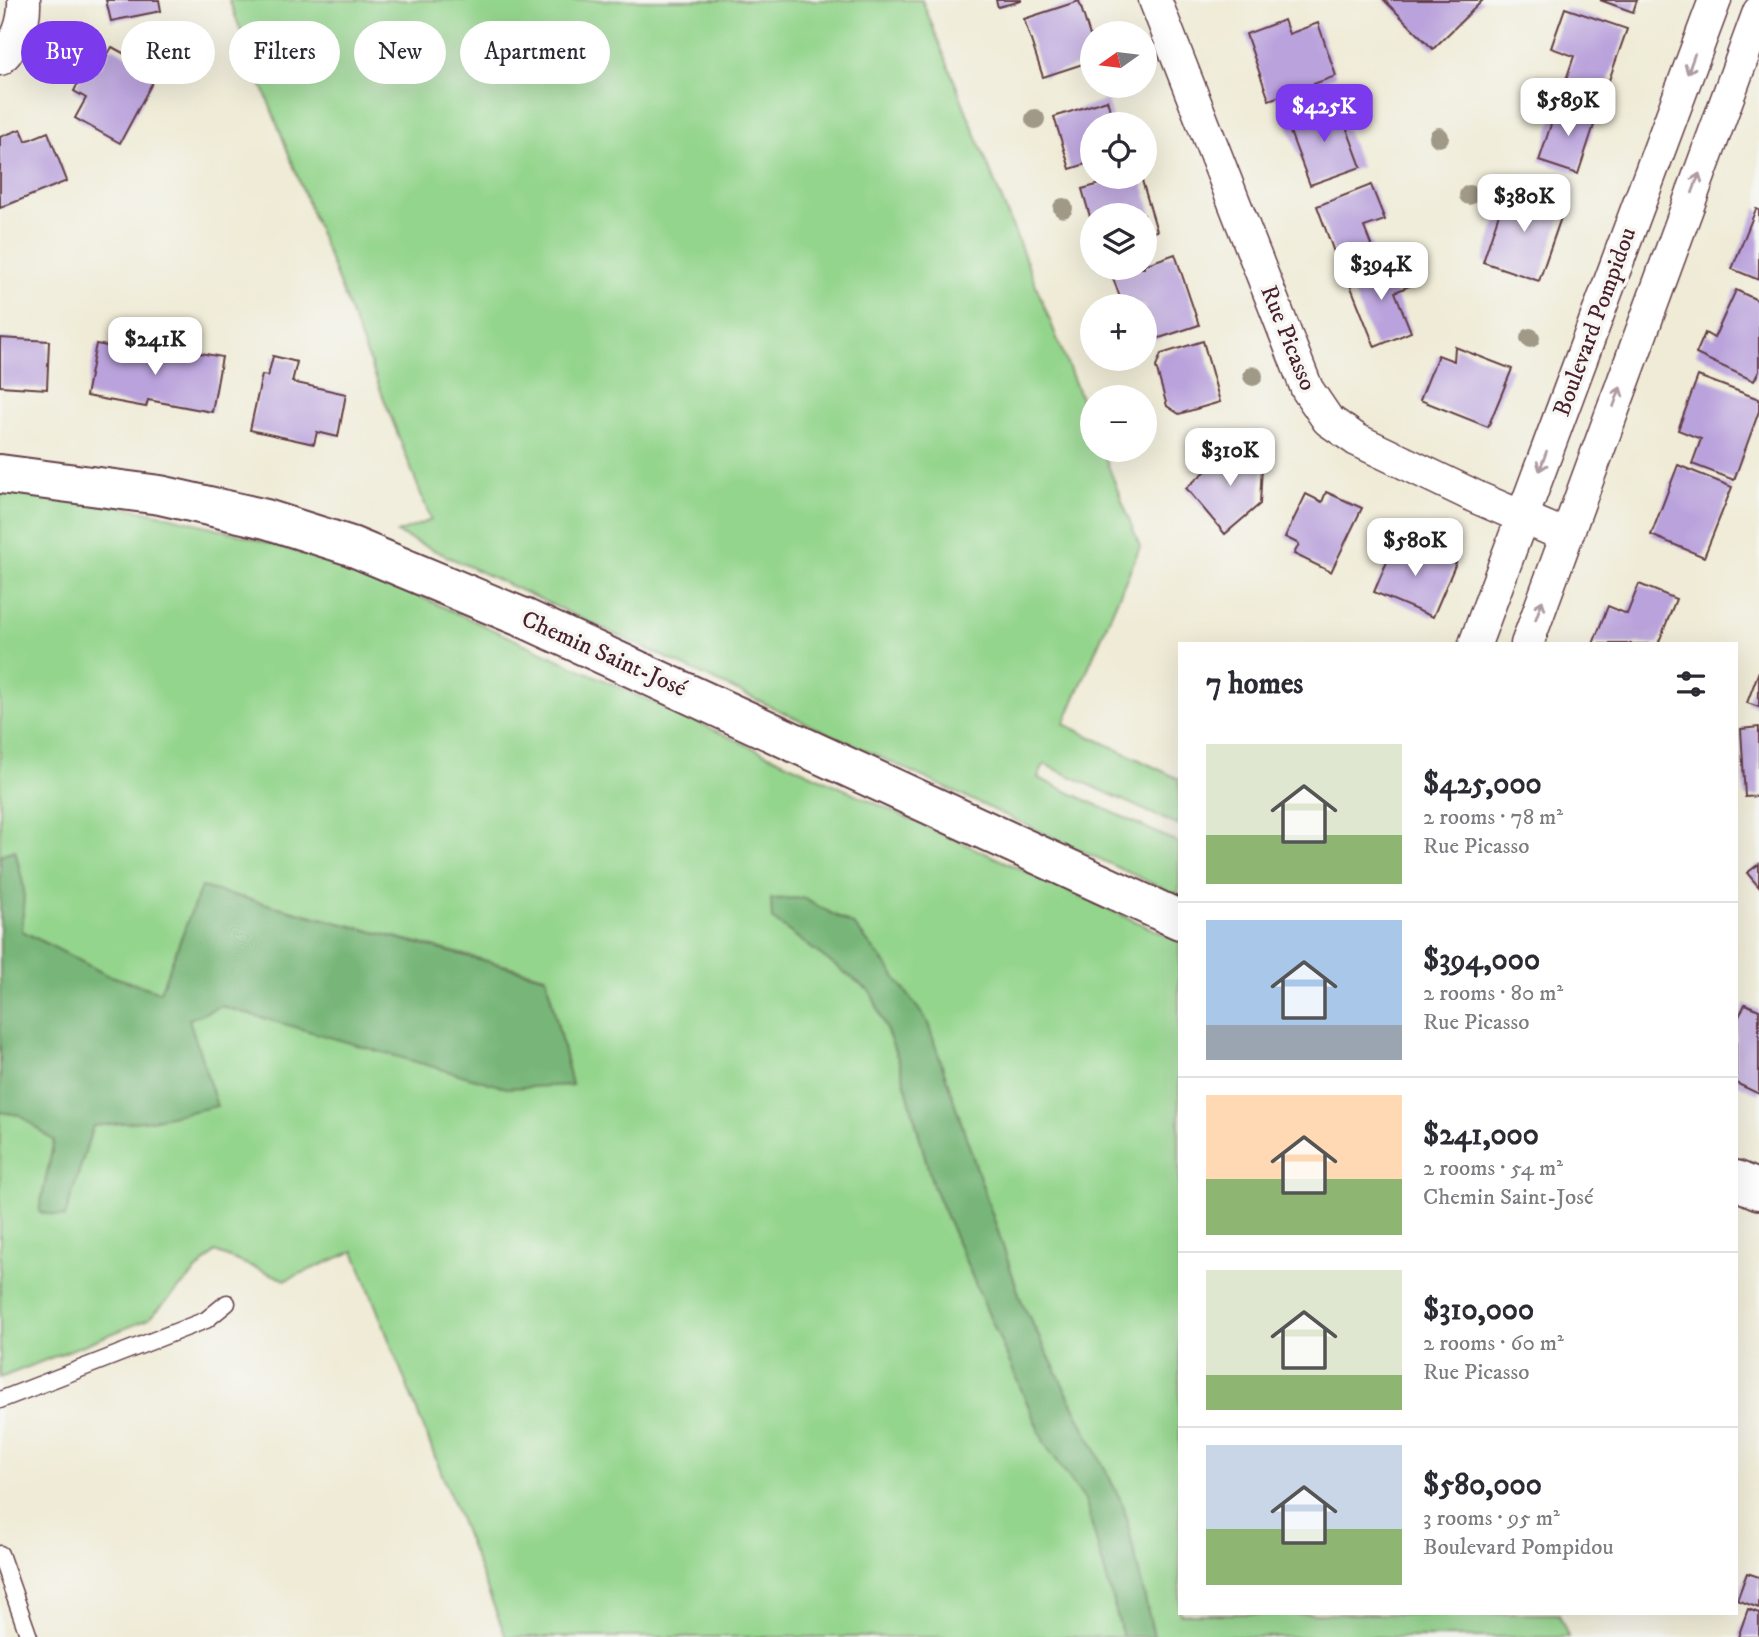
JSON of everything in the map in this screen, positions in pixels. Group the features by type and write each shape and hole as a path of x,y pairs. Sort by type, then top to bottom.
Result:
{"street":[{"path":"0,59 16,41 22,24 24,0"},
{"name":"Boulevard Pompidou","path":"1476,642 1715,0"},
{"name":"Rue Picasso","path":"1160,2 1302,377 1317,407 1328,420 1357,440 1566,536"},
{"name":"Boulevard Pompidou","path":"1528,642 1759,12"},
{"name":"Chemin Saint-José","path":"0,474 171,497 266,519 351,546 526,619 1178,919"},
{"path":"1738,1181 1759,1191"}],"lane":[{"path":"0,1400 206,1320 227,1303"},
{"path":"0,1554 29,1637"}],"green space":[{"path":"229,0 922,0 1080,396 1080,462 1107,462 1140,547 1064,724 1178,779 1178,826 1044,764 1038,778 1178,843 1178,896 397,533 431,520 262,84 340,84 340,21 237,21"},
{"path":"0,492 88,501 174,518 282,547 388,582 1178,941 1178,1615 1559,1615 1568,1637 1154,1637 1123,1505 1022,1303 927,1021 772,919 871,991 899,1061 933,1186 1045,1444 1085,1500 1123,1637 506,1637 354,1251 286,1280 215,1252 149,1319 0,1378 0,1112 20,1115 54,1141 39,1212 65,1217 93,1125 151,1120 189,1019 221,1006 507,1087 572,1085 546,976 201,887 160,992 105,974 22,931 24,888 15,850 0,855"},
{"path":"15,850 24,888 22,931 105,974 160,992 201,887 546,977 572,1085 507,1088 221,1006 189,1019 217,1106 151,1120 93,1126 65,1217 39,1212 54,1141 20,1115 0,1112 0,855"},
{"path":"803,898 855,926 927,1021 1022,1303 1123,1505 1154,1637 1123,1637 1085,1500 1045,1444 933,1186 899,1061 871,992 772,919 771,899"}],"building":[{"path":"106,0 159,0 161,11 111,21"},
{"path":"996,0 1021,0 1021,1 998,7"},
{"path":"1384,0 1483,0 1433,49"},
{"path":"1600,0 1637,0 1633,12"},
{"path":"1079,1 1085,21 1080,21 1080,65 1043,77 1024,19"},
{"path":"1565,8 1627,29 1602,100 1564,86 1574,56 1551,48"},
{"path":"1284,20 1289,34 1318,23 1336,76 1269,100 1246,34"},
{"path":"112,47 121,52 121,84 152,84 120,143 75,118 86,98 74,91 78,84 107,84 107,56"},
{"path":"1107,100 1110,112 1080,112 1080,166 1070,169 1054,117"},
{"path":"1337,102 1361,167 1310,185 1286,121"},
{"path":"1558,103 1597,116 1578,174 1539,161"},
{"path":"21,129 26,141 48,132 67,181 0,208 0,137"},
{"path":"1371,185 1385,220 1364,227 1373,250 1338,263 1317,206"},
{"path":"1508,186 1565,206 1539,281 1483,262"},
{"path":"1082,189 1145,189 1149,203 1086,203"},
{"path":"1756,209 1759,210 1759,280 1732,269"},
{"path":"1175,254 1199,325 1157,339 1157,294 1119,294 1114,280 1157,280 1157,260"},
{"path":"1384,262 1388,274 1405,267 1412,285 1395,292 1411,332 1375,347 1347,277"},
{"path":"1736,290 1759,301 1759,371 1754,381 1696,354 1705,333 1714,338"},
{"path":"0,338 49,341 47,389 0,386"},
{"path":"1203,341 1220,402 1179,414 1167,406 1157,371 1161,354"},
{"path":"96,344 156,355 158,345 222,357 212,412 148,400 146,407 86,396"},
{"path":"1455,347 1512,369 1488,427 1420,400 1438,355 1454,361"},
{"path":"273,356 297,362 292,382 346,394 338,437 317,432 314,444 250,430 262,375 268,376"},
{"path":"1698,376 1759,399 1759,411 1734,480 1692,464 1701,439 1678,430"},
{"path":"1241,441 1262,465 1260,504 1225,534 1186,488"},
{"path":"1678,465 1732,487 1704,557 1651,535"},
{"path":"1326,492 1362,508 1331,572 1294,554 1299,544 1285,537 1306,494 1322,502"},
{"path":"1397,538 1456,563 1433,617 1374,592"},
{"path":"1639,584 1676,599 1659,642 1594,642 1608,606 1627,614"},
{"path":"1759,671 1759,707 1747,703"},
{"path":"1759,727 1759,796 1745,797 1741,729"},
{"path":"1759,864 1759,887 1747,873"},
{"path":"1745,1004 1759,1010 1759,1094 1738,1084 1738,1019"},
{"path":"1747,1573 1759,1577 1759,1608 1738,1600"},
{"path":"1748,1609 1759,1613 1759,1637 1738,1637"}]}
